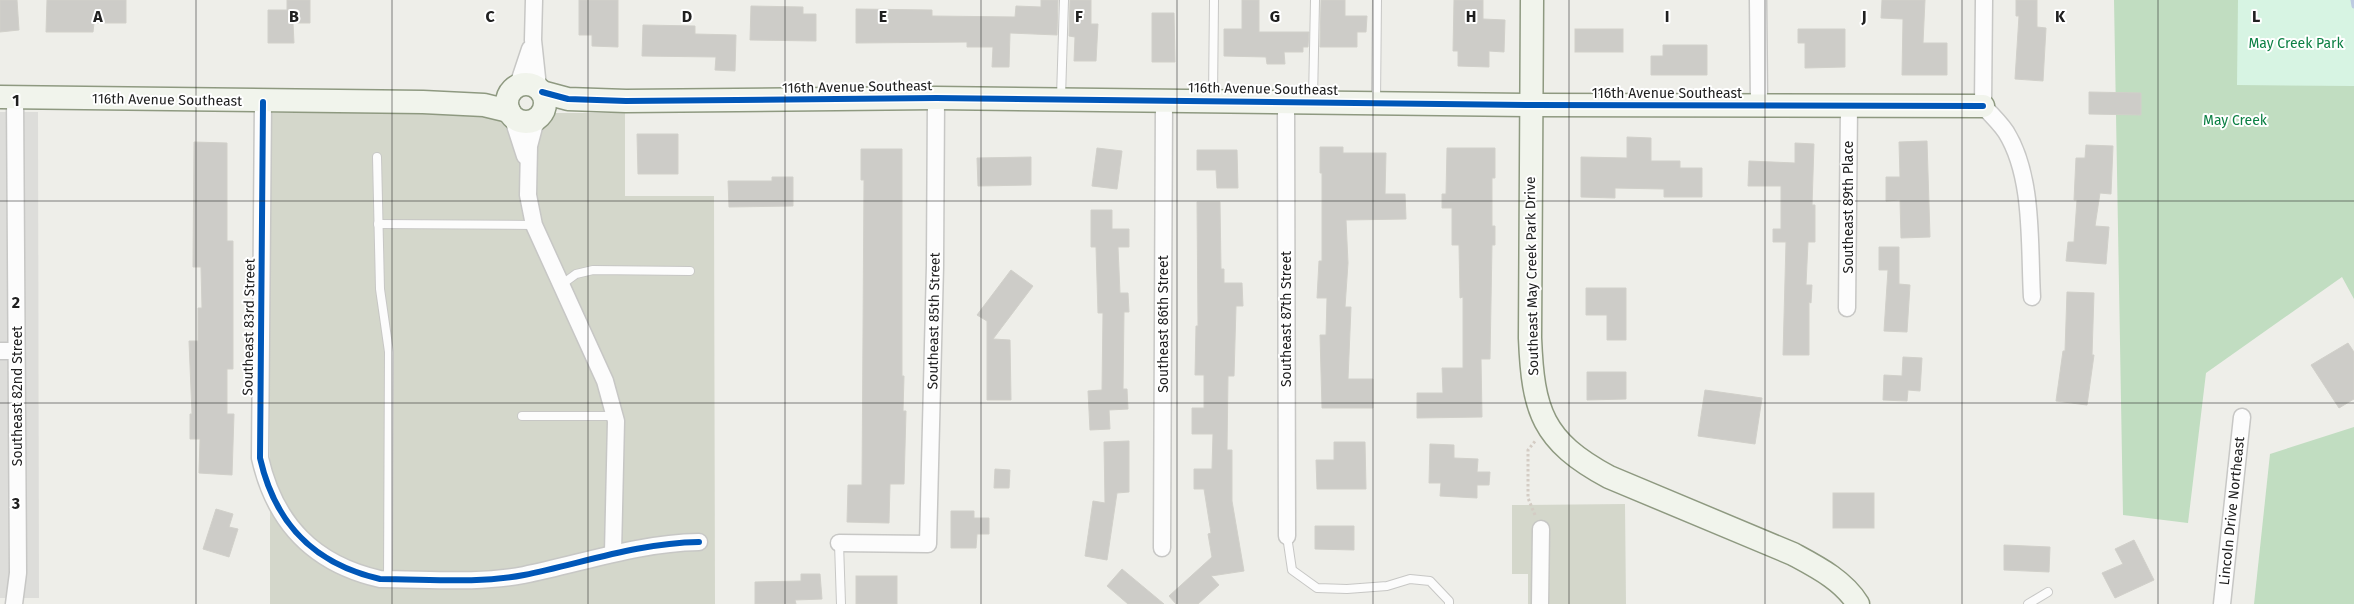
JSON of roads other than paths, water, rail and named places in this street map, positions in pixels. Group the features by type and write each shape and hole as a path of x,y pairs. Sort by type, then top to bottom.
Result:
{"street":[{"path":"534,0 532,97 534,127 529,146 528,195 534,225 605,381 615,416 612,553"},
{"name":"Southeast May Creek Park Drive","path":"1532,0 1531,364 1537,402 1548,425 1566,450 1585,464 1609,477 1793,554 1838,582 1858,604"},
{"path":"1758,0 1759,105"},
{"path":"1984,0 1983,106 2006,131 2020,162 2026,192 2032,297"},
{"name":"116th Avenue Southeast","path":"8,97 263,102 423,102 532,97 626,101 936,98 1531,105 1983,106"},
{"name":"Southeast 82nd Street","path":"8,97 16,351 18,573 14,604"},
{"path":"528,173 518,132 510,114 507,101 532,97"},
{"name":"116th Avenue Southeast","path":"423,102 484,105 510,114 521,122 528,122 532,97"},
{"name":"Southeast 85th Street","path":"839,543 928,544 935,266 936,98"},
{"name":"Southeast 86th Street","path":"1162,548 1164,100"},
{"name":"Southeast 83rd Street","path":"263,102 260,458 270,494 290,526 302,540 330,561 346,569 363,575 388,579 504,578 659,544 699,542"},
{"name":"Southeast 87th Street","path":"1286,102 1287,536"},
{"name":"Southeast 89th Place","path":"1848,308 1849,106"},
{"path":"0,351 16,351"},
{"name":"Lincoln Drive Northeast","path":"2222,604 2242,417"},
{"path":"1540,604 1541,529"}],"lane":[{"path":"1061,99 1064,0"},
{"path":"1213,101 1214,0"},
{"path":"1313,102 1315,0"},
{"path":"1376,103 1377,0"},
{"path":"377,157 380,289 389,352 388,579"},
{"path":"378,224 534,225"},
{"path":"561,285 576,274 593,270 690,271"},
{"path":"522,416 615,416"},
{"path":"1287,536 1292,570 1304,581 1317,588 1387,586 1410,579 1430,581 1449,601 1449,604"},
{"path":"839,543 842,604"},
{"path":"2028,604 2048,592"}],"waterway":[{"path":"2353,0 2354,6"}],"park label":[{"name":"May Creek Park","path":"2296,43"},
{"name":"May Creek","path":"2235,120"}]}
